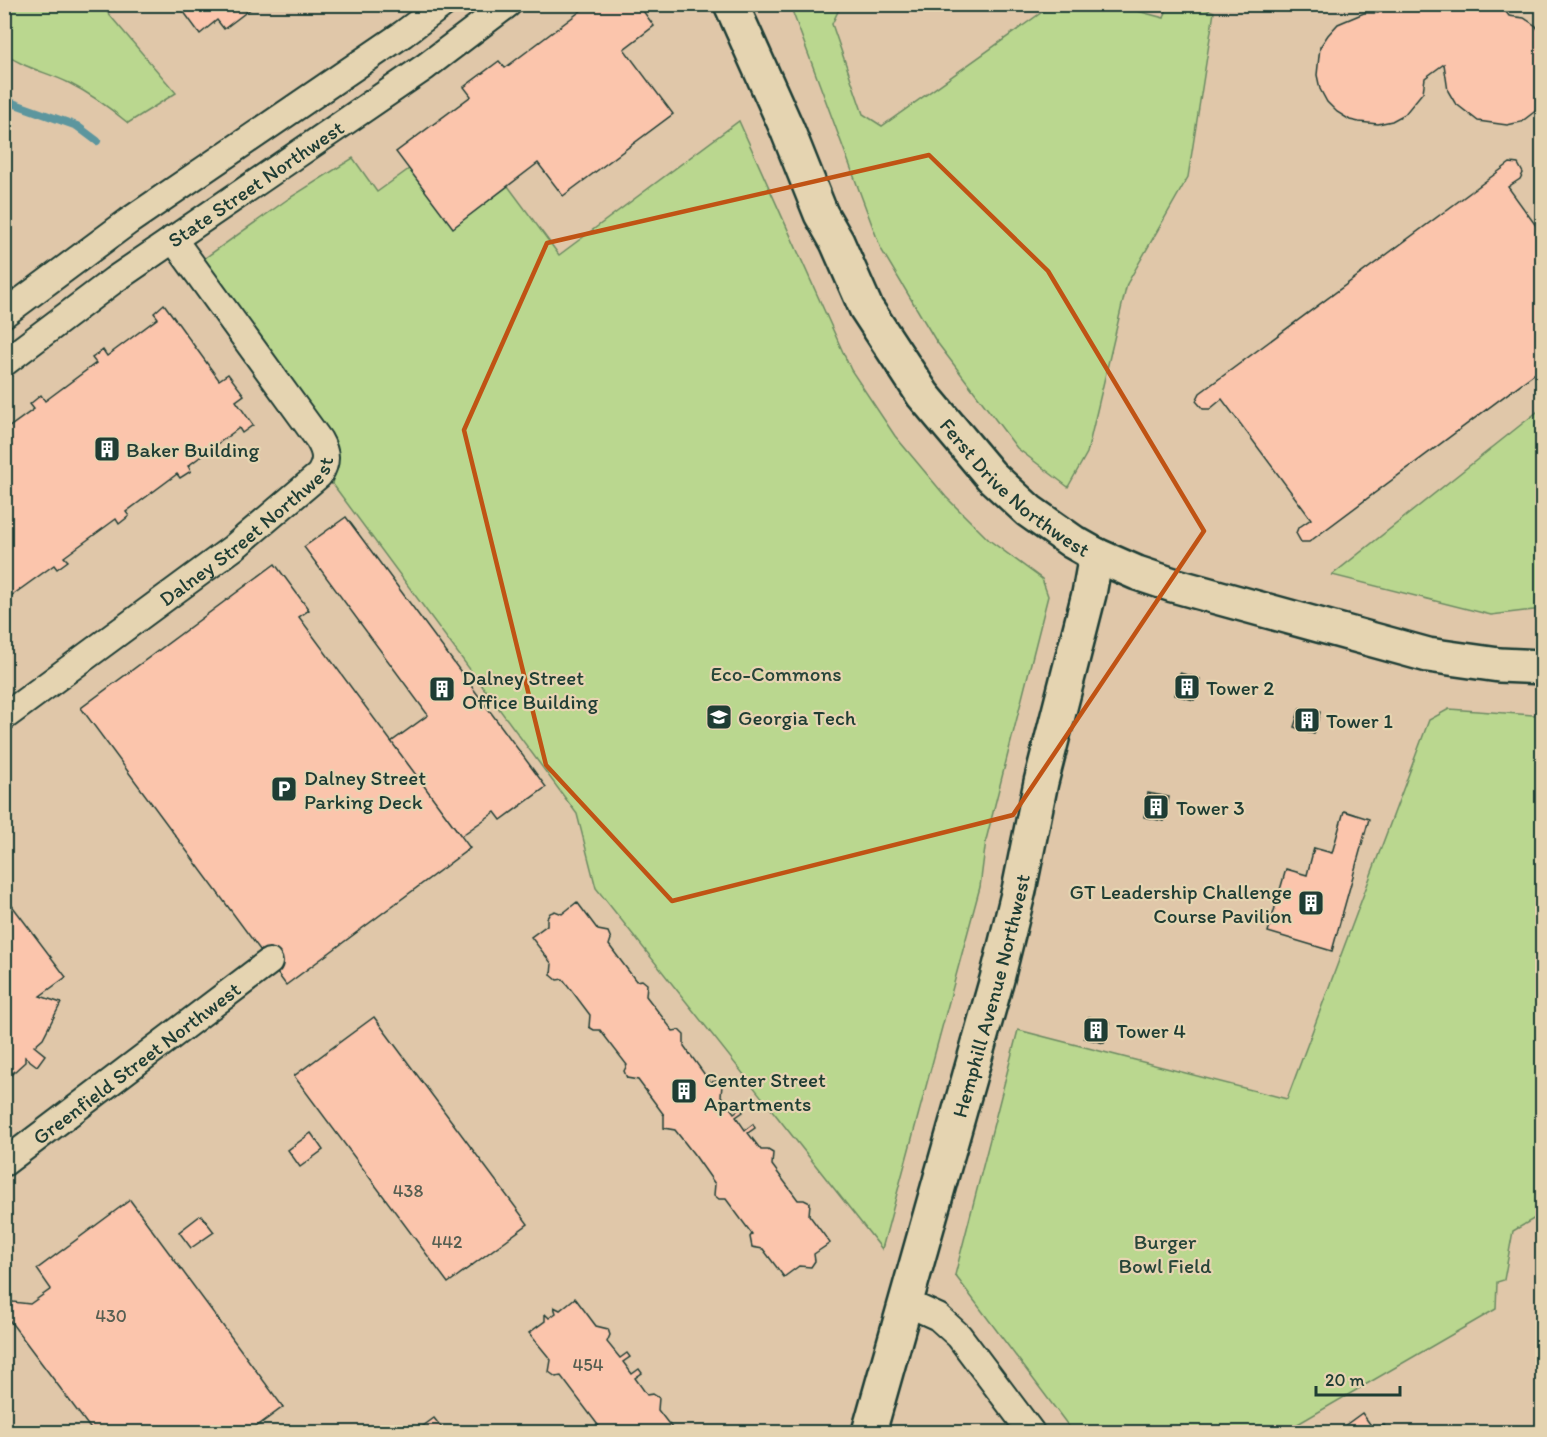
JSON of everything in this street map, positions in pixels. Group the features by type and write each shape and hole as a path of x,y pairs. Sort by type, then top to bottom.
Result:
{"street":[{"name":"State Street Northwest","path":"4,314 100,241 351,70 442,4"},
{"name":"State Street Northwest","path":"4,363 114,280 425,67 508,4"},
{"name":"Ferst Drive Northwest","path":"732,4 787,129 821,214 837,242 866,308 923,395 990,476 1029,510 1073,542 1096,555 1137,573 1173,585 1428,655 1499,665 1542,667"},
{"name":"Dalney Street Northwest","path":"4,717 233,548 319,475 325,465 326,452 319,440 173,239"},
{"name":"Hemphill Avenue Northwest","path":"869,1432 997,979 1041,782 1089,594 1096,555"},
{"name":"Greenfield Street Northwest","path":"4,1163 269,962"},
{"path":"905,1302 938,1317 959,1336 1031,1432"}],"highlighted area":[{"path":"929,155 1048,271 1204,531 1013,815 672,901 546,765 464,430 547,243"}],"shaded area":[{"name":"Georgia Tech","path":"5,5 1542,5 1542,713 1429,720 1287,1099 1019,1030 955,1274 1073,1432 5,1432"},
{"path":"1542,1214 1542,1432 1284,1432 1495,1309 1497,1282 1505,1279 1513,1231"}],"green space":[{"path":"4,5 101,5 176,93 128,123 77,87 5,54"},
{"path":"790,5 841,5 832,24 863,114 882,126 1052,5 1115,5 1164,18 1168,5 1196,5 1214,12 1188,177 1127,284 1087,453 1068,487 1017,448 936,341 881,249"},
{"name":"Eco-Commons","path":"739,121 851,370 895,436 946,497 989,540 1042,579 1048,596 986,840 980,887 882,1249 596,888 577,814 332,483 339,458 337,447 198,263 288,199 353,158 377,192 409,169 453,227 508,186 559,255"},
{"path":"1542,408 1542,609 1491,615 1332,575"},
{"name":"Burger Bowl Field","path":"1449,709 1533,715 1542,713 1542,1214 1513,1231 1504,1280 1497,1282 1496,1309 1284,1432 1073,1432 955,1275 1018,1030 1287,1099 1429,720"}],"building":[{"path":"178,4 257,4 224,29 217,20 200,34"},
{"path":"590,4 638,4 654,26 624,49 673,114 563,196 538,163 453,228 396,152 471,96 464,87 499,61 505,68"},
{"path":"1391,4 1500,4 1509,16 1524,18 1536,26 1542,35 1542,106 1521,122 1507,125 1478,121 1455,103 1448,91 1444,64 1425,78 1423,92 1405,114 1392,121 1378,124 1359,122 1350,120 1337,112 1327,102 1320,89 1317,75 1320,47 1338,24 1364,13 1378,13"},
{"path":"1510,163 1518,164 1523,173 1520,179 1508,187 1542,234 1542,368 1309,542 1301,542 1296,533 1298,528 1311,519 1222,399 1210,409 1203,409 1196,401 1200,393"},
{"name":"Baker Building","path":"164,304 219,380 228,374 244,395 236,401 253,425 242,433 239,428 188,466 191,471 180,478 177,474 126,512 129,516 119,524 116,519 64,557 68,561 57,569 54,565 4,601 4,431 34,409 30,404 41,395 45,401 96,363 92,358 103,350 107,356 158,318 154,313"},
{"name":"Dalney Street Office Building","path":"346,517 546,787 501,820 495,812 461,836 391,742 428,715 304,547"},
{"name":"Dalney Street Parking Deck","path":"275,564 309,610 299,617 470,848 286,985 81,708"},
{"name":"Tower 2","path":"1180,673 1200,679 1194,700 1175,695"},
{"name":"Tower 1","path":"1300,708 1320,712 1314,734 1294,727"},
{"name":"Tower 3","path":"1148,793 1169,797 1164,821 1144,817"},
{"name":"GT Leadership Challenge Course Pavilion","path":"1344,811 1369,819 1332,951 1268,932 1286,869 1307,875 1314,848 1332,853"},
{"path":"4,895 66,977 40,996 61,1003 43,1038 34,1046 45,1055 37,1066 25,1057 25,1062 4,1081"},
{"name":"Center Street Apartments","path":"577,902 598,930 608,932 611,939 609,945 636,981 642,980 647,984 646,996 673,1031 679,1030 684,1035 684,1046 710,1082 716,1081 722,1085 721,1096 734,1113 741,1108 743,1112 736,1117 745,1130 753,1124 755,1128 748,1133 761,1150 773,1153 772,1165 798,1200 810,1203 809,1215 830,1243 814,1254 815,1261 811,1267 799,1266 784,1277 763,1249 752,1247 750,1237 752,1234 726,1199 719,1199 714,1195 715,1184 696,1157 675,1130 664,1128 664,1115 638,1080 627,1078 624,1071 627,1065 600,1030 589,1027 590,1015 563,979 557,980 551,975 552,964 531,937 547,925 550,913 555,911 562,914"},
{"path":"374,1017 528,1224 448,1283 294,1076"},
{"name":"Tower 4","path":"1089,1017 1109,1022 1104,1043 1084,1038"},
{"path":"311,1133 323,1150 300,1167 288,1150"},
{"path":"130,1200 283,1407 249,1432 93,1432 4,1313 4,1301 30,1304 51,1289 37,1269"},
{"path":"201,1215 214,1232 191,1248 179,1232"},
{"path":"575,1298 596,1326 608,1329 610,1335 607,1342 620,1358 627,1353 630,1357 623,1362 632,1374 639,1369 642,1373 635,1378 647,1395 653,1394 659,1398 658,1410 675,1432 601,1432 561,1376 556,1377 549,1372 551,1360 529,1333 545,1321 545,1314 549,1318 556,1313 554,1307 560,1310"},
{"path":"1362,1413 1375,1431 1384,1425 1389,1432 1336,1432"},
{"path":"434,1418 445,1432 415,1432"}],"waterway":[{"path":"4,100 77,126 97,141"}],"place":[{"name":"Baker Building","path":"107,449"},
{"name":"Tower 2","path":"1187,687"},
{"name":"Dalney Street Office Building","path":"442,689"},
{"name":"Georgia Tech","path":"719,717"},
{"name":"Tower 1","path":"1307,720"},
{"name":"Dalney Street Parking Deck","path":"284,789"},
{"name":"Tower 3","path":"1156,807"},
{"name":"GT Leadership Challenge Course Pavilion","path":"1311,903"},
{"name":"Tower 4","path":"1096,1030"},
{"name":"Center Street Apartments","path":"684,1091"}]}
